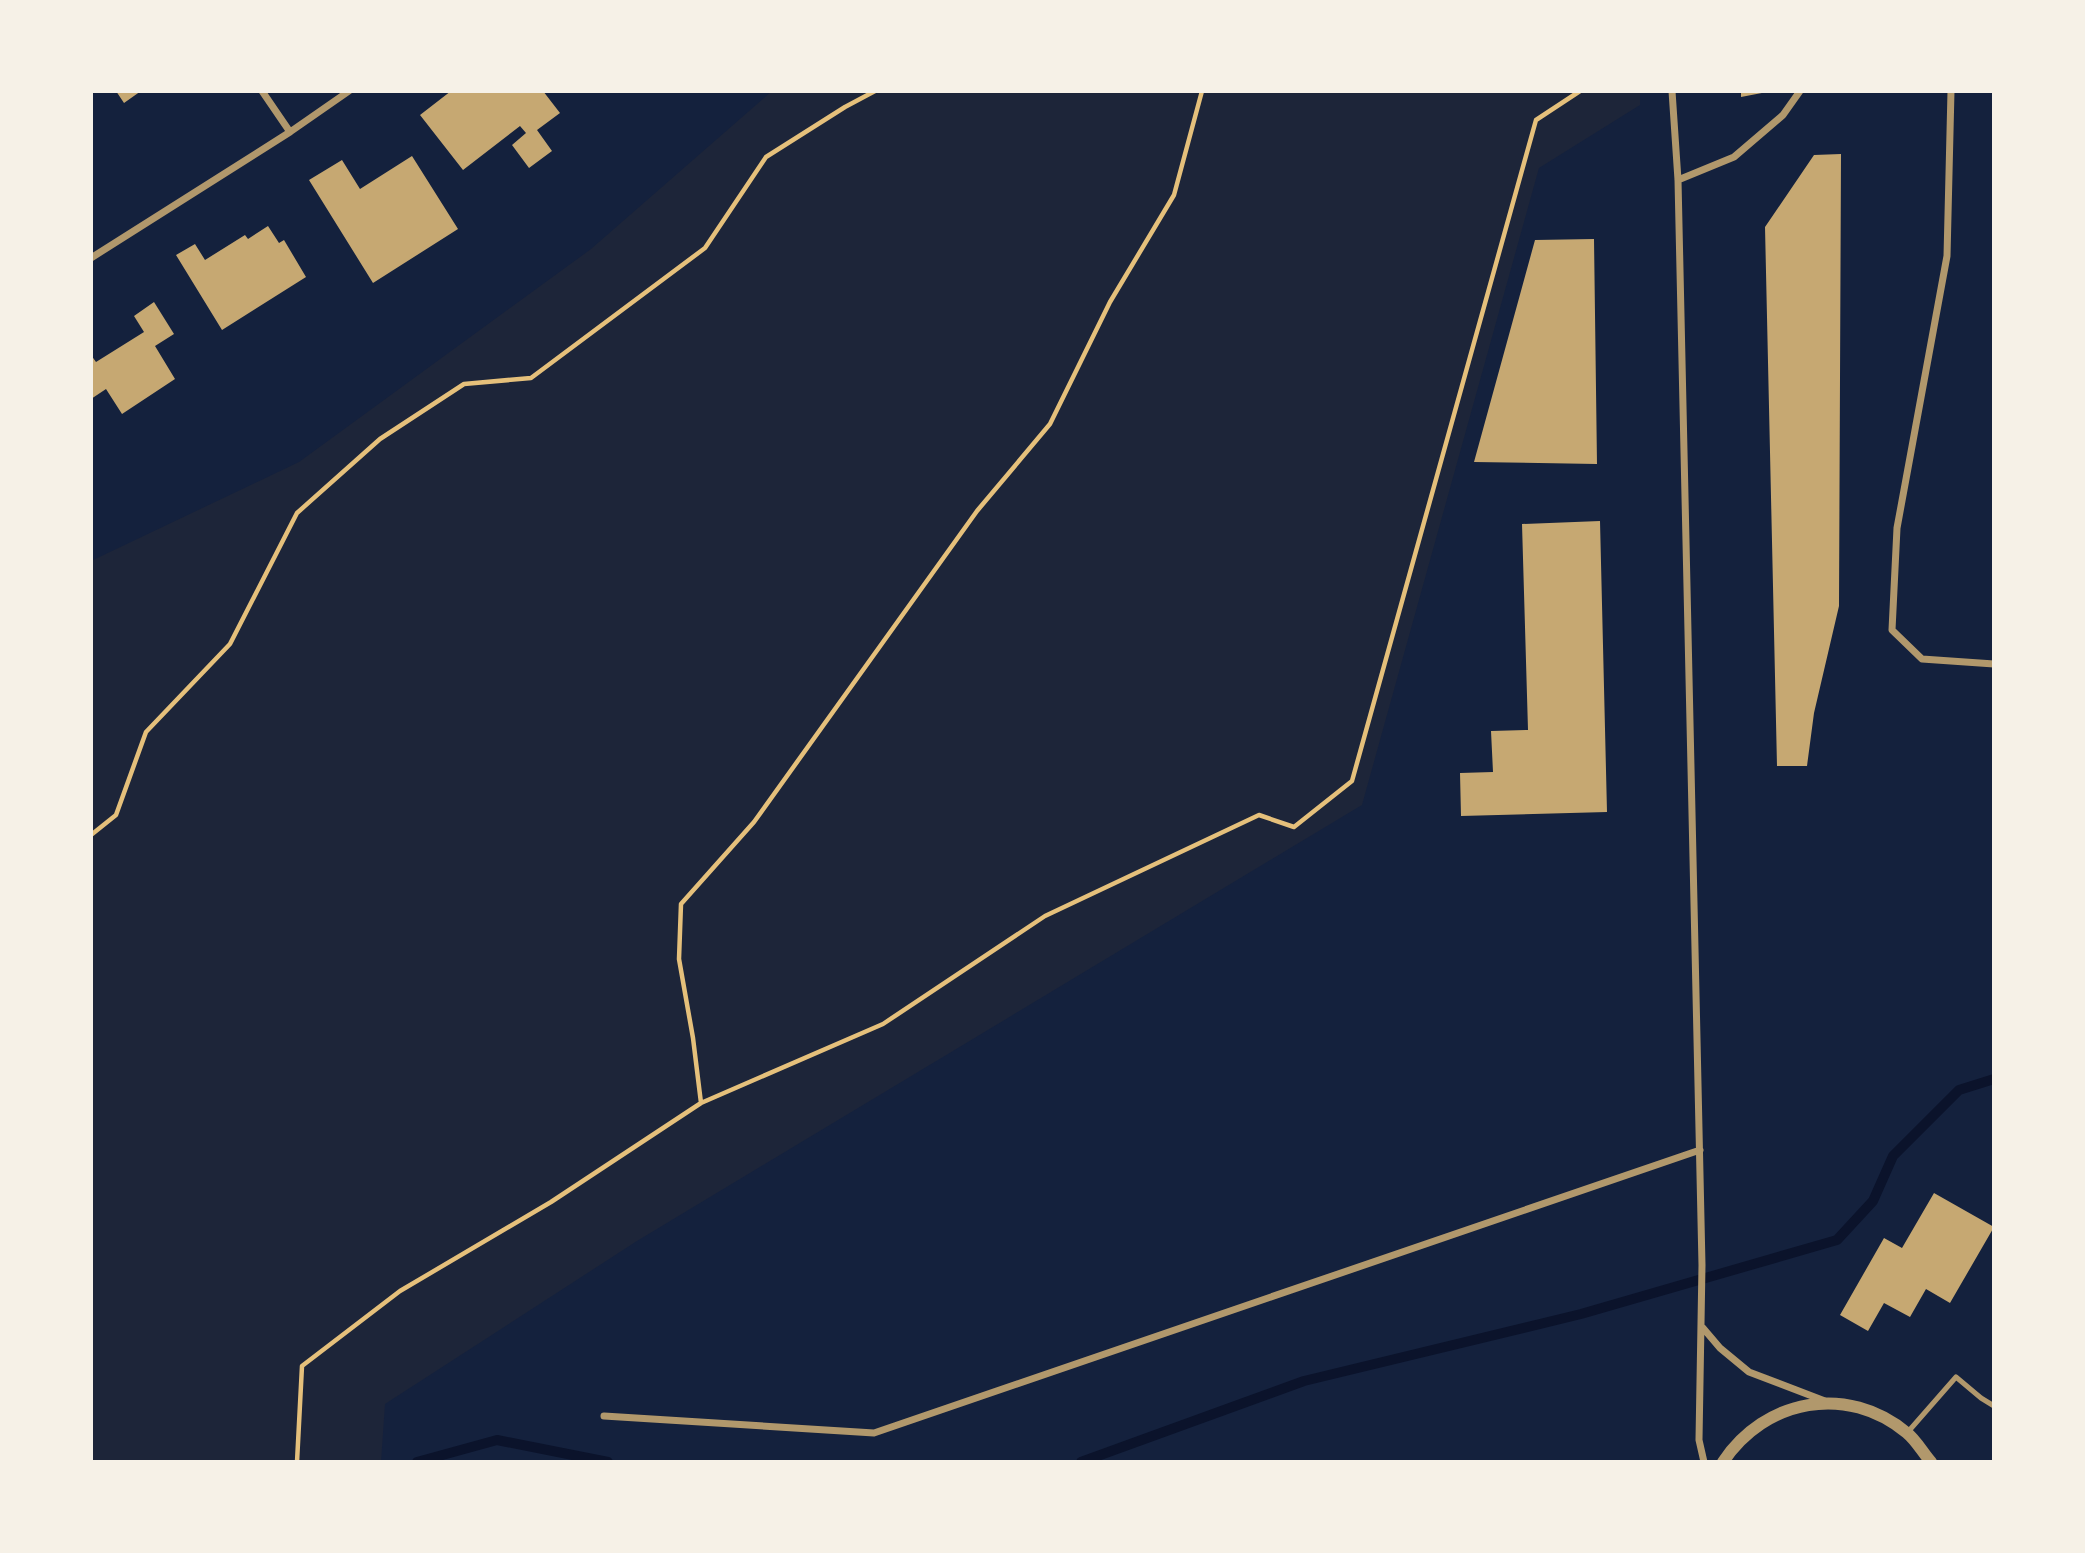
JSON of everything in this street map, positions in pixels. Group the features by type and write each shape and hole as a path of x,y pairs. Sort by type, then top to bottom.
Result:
{"street":[{"path":"262,91 290,132"},
{"path":"91,258 290,132 349,91"},
{"path":"1672,91 1678,180 1700,1150 1703,1327 1699,1440 1704,1462"},
{"path":"1678,180 1734,157 1783,115 1800,91"},
{"path":"1951,91 1947,257 1896,528 1892,630 1922,659 1994,664"},
{"path":"604,1416 874,1433 1700,1150"},
{"path":"1703,1327 1720,1348 1749,1372 1829,1402 1871,1411 1907,1433 1930,1462"},
{"path":"1723,1462 1744,1436 1769,1418 1798,1406 1829,1402"}],"lane":[{"path":"1907,1433 1956,1377 1994,1406"}],"path":[{"path":"91,835 116,815 146,732 230,644 297,513 380,439 464,384 531,378 542,370 705,248 766,157 875,91"},
{"path":"701,1103 679,959 681,904 754,822 977,511 1050,424 1110,302 1174,195 1202,91"},
{"path":"297,1462 302,1366 400,1291 551,1202 701,1103 883,1024 1045,916 1259,814 1294,827 1352,781 1536,120 1580,91"}],"shaded area":[{"path":"772,91 1640,91 1640,105 1539,168 1362,805 637,1241 385,1404 381,1462 91,1462 91,561 299,462 591,249"}],"building":[{"path":"116,91 141,91 124,103"},
{"path":"451,91 543,91 560,113 537,130 552,151 529,168 512,145 526,133 520,126 463,170 420,115"},
{"path":"1741,91 1767,91 1767,92 1741,97"},
{"path":"1841,154 1839,606 1814,713 1807,766 1777,766 1765,227 1814,155"},
{"path":"412,156 458,229 373,283 309,180 342,160 360,189"},
{"path":"268,226 279,243 284,240 306,277 222,330 176,255 195,244 205,260 245,235 248,239"},
{"path":"1594,239 1597,464 1474,462 1535,240"},
{"path":"154,302 174,334 155,346 175,379 122,414 106,389 91,399 91,355 96,362 144,332 134,316"},
{"path":"1600,521 1607,812 1461,816 1460,773 1493,772 1491,731 1528,730 1522,524"},
{"path":"1934,1193 1994,1227 1950,1303 1926,1289 1910,1317 1884,1303 1868,1331 1840,1315 1884,1238 1902,1248"}],"waterway":[{"path":"1081,1462 1304,1381 1581,1314 1837,1240 1873,1201 1893,1156 1959,1090 1994,1079"},
{"path":"417,1462 497,1440 608,1462"}]}
